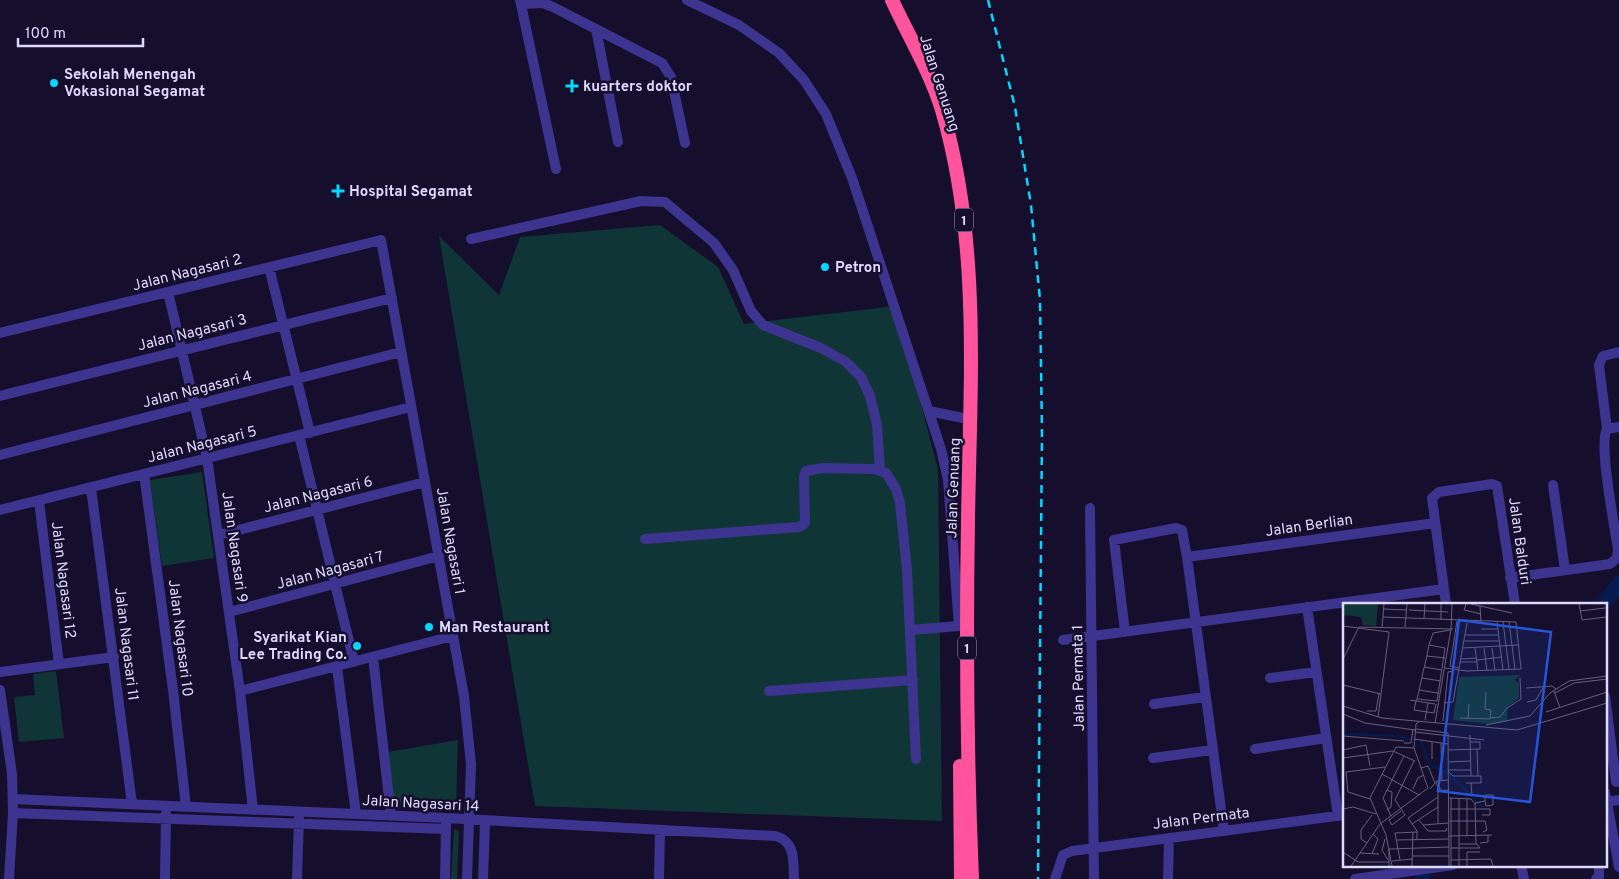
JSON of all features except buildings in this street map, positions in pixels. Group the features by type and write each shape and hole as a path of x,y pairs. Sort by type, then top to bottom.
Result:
{"highway":[{"name":"Jalan Genuang","path":"892,0 924,64 942,110 962,207 970,281 959,626 961,879"},
{"name":"Jalan Genuang","path":"967,418 967,619 972,879"},
{"path":"971,804 980,879"}],"street":[{"path":"687,0 739,25 779,53 817,98 830,122 852,178 930,411 948,480 959,626 910,630"},
{"path":"556,169 521,2 543,3 657,59 667,68 674,87 685,143"},
{"path":"596,29 618,142"},
{"path":"470,239 641,201 665,202 687,218 719,249 733,270 751,311 763,325 821,348 846,362 861,377 870,396 877,425 880,470"},
{"name":"Jalan Nagasari 2","path":"0,333 381,240"},
{"name":"Jalan Nagasari 1","path":"381,240 439,556 470,741 470,821 467,879"},
{"path":"270,267 296,379 317,510 354,662"},
{"name":"Jalan Nagasari 9","path":"168,292 196,404 207,458 240,691 253,810"},
{"name":"Jalan Nagasari 3","path":"0,396 392,298"},
{"name":"Jalan Nagasari 4","path":"0,455 402,352"},
{"path":"1510,578 1610,564 1615,561 1618,554 1606,462 1604,434 1607,429 1599,365 1603,356 1619,352"},
{"name":"Jalan Nagasari 5","path":"0,510 412,407"},
{"path":"930,411 967,418"},
{"path":"1607,429 1619,426"},
{"path":"644,539 799,528 805,523 806,516 804,476 806,471 823,468 880,470 893,481 900,503 910,630 916,759"},
{"name":"Jalan Nagasari 10","path":"144,474 172,680 186,807"},
{"name":"Jalan Nagasari 6","path":"219,535 425,482"},
{"path":"1553,484 1565,570"},
{"name":"Jalan Balduri","path":"1435,523 1432,503 1436,493 1496,485 1515,603"},
{"name":"Jalan Nagasari 11","path":"91,488 132,804"},
{"name":"Jalan Nagasari 12","path":"39,501 59,664"},
{"name":"Jalan Permata 1","path":"1090,508 1094,879"},
{"path":"1435,523 1446,603"},
{"name":"Jalan Berlian","path":"1187,557 1435,523"},
{"path":"1125,632 1114,540 1179,528 1183,532 1187,557 1224,831"},
{"name":"Jalan Nagasari 7","path":"229,612 439,556"},
{"path":"1355,603 1385,600 1444,589"},
{"path":"1063,640 1343,604"},
{"path":"1306,608 1326,738 1341,815"},
{"path":"240,691 453,636"},
{"path":"0,672 114,657"},
{"path":"373,657 391,816"},
{"path":"337,667 356,814"},
{"path":"1270,678 1316,672"},
{"path":"768,691 913,680"},
{"path":"0,690 12,774 13,799 9,879 0,876"},
{"path":"1154,704 1205,697"},
{"path":"1606,713 1613,783"},
{"path":"1255,749 1326,738"},
{"path":"1153,758 1212,750"},
{"path":"1619,800 1606,797 1619,868"},
{"name":"Jalan Nagasari 14","path":"13,799 356,814 446,823"},
{"path":"165,879 167,806"},
{"path":"297,879 299,812"},
{"name":"Jalan Nagasari 14","path":"13,813 299,824 446,823 470,821 781,838 792,847 794,879"},
{"name":"Jalan Permata","path":"1055,879 1064,855 1072,851 1341,815"},
{"path":"483,879 485,822"},
{"path":"445,879 446,823"},
{"path":"659,879 660,830"},
{"path":"1168,879 1169,838"},
{"path":"1355,879 1446,866"},
{"path":"1521,866 1524,879"},
{"path":"1596,879 1599,876 1599,866"}],"green space":[{"path":"660,225 718,267 744,324 895,306 938,469 942,821 535,806 439,236 499,295 520,237"},
{"path":"202,472 214,558 162,566 150,480"},
{"path":"56,671 64,738 19,742 14,697 35,695 33,674"},
{"path":"458,740 456,807 394,804 388,752"},
{"path":"454,829 459,831 457,879 451,879"}],"waterway":[{"path":"1604,603 1619,584"},
{"path":"1423,866 1423,879"}],"railway":[{"path":"988,0 1015,107 1031,205 1040,300 1042,432 1038,879"}],"place":[{"name":"Sekolah Menengah Vokasional Segamat","path":"54,83"},
{"name":"kuarters doktor","path":"572,86"},
{"name":"Hospital Segamat","path":"338,191"},
{"name":"Petron","path":"825,267"},
{"name":"Man Restaurant","path":"429,627"},
{"name":"Syarikat Kian Lee Trading Co.","path":"357,646"}]}
